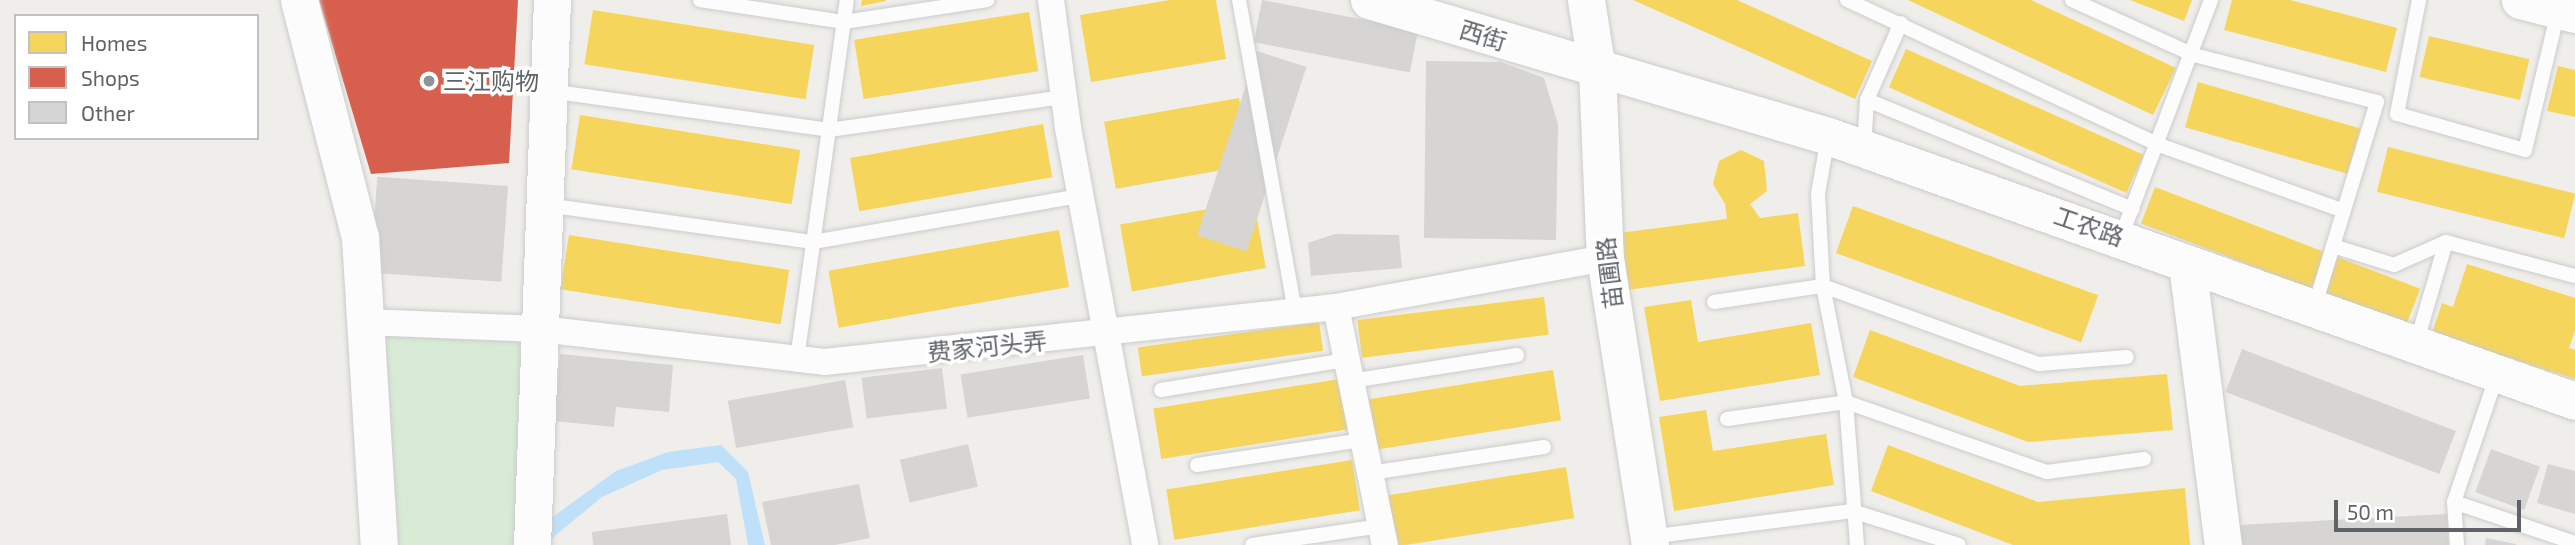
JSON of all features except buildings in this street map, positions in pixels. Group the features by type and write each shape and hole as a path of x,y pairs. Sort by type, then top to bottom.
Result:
{"street":[{"path":"299,0 360,237 379,545"},
{"path":"532,545 552,0"},
{"path":"1051,0 1080,196 1145,545"},
{"name":"西街","path":"1368,0 1597,70"},
{"name":"苗圃路","path":"1586,0 1597,70 1605,258 1649,541"},
{"path":"2521,0 2566,12"},
{"name":"工农路","path":"1597,70 2127,223 2187,264 2575,401"},
{"name":"费家河头弄","path":"365,321 540,329 824,362 1336,307 1605,258"},
{"path":"2187,264 2223,545"},
{"path":"1336,307 1383,536"}],"lane":[{"path":"700,0 844,22 987,0"},
{"path":"797,359 847,0"},
{"path":"1238,0 1295,312"},
{"path":"1847,0 2159,145 2344,211"},
{"path":"2072,0 2194,55 2377,103 2314,308"},
{"path":"1867,100 2127,223 2194,55 2211,0"},
{"path":"2419,0 2397,114 2525,150 2566,12"},
{"path":"1864,148 1867,100 1901,23"},
{"path":"549,91 829,130 1064,97"},
{"path":"1828,136 1818,194 1823,286 1846,402 1852,511 1857,545"},
{"path":"545,205 813,242 1080,196"},
{"path":"2333,246 2394,265 2446,242 2575,276"},
{"path":"2416,344 2446,242"},
{"path":"1714,302 1823,286 2039,364 2127,357"},
{"path":"1161,390 1517,355"},
{"path":"2457,545 2454,502 2498,372"},
{"path":"1727,419 1846,402 2046,472 2144,460"},
{"path":"1197,465 1363,440"},
{"path":"1370,473 1544,447"},
{"path":"2454,502 2575,543"},
{"path":"1649,541 1852,511 1959,545"},
{"path":"1252,545 1383,536"}],"green space":[{"path":"365,322 540,329 532,545 379,545"}],"water":[{"path":"721,445 748,472 765,545 748,545 736,479 718,462 662,470 602,497 550,540 514,545 616,471 668,452"}],"place":[{"name":"三江购物","path":"429,81"}]}
